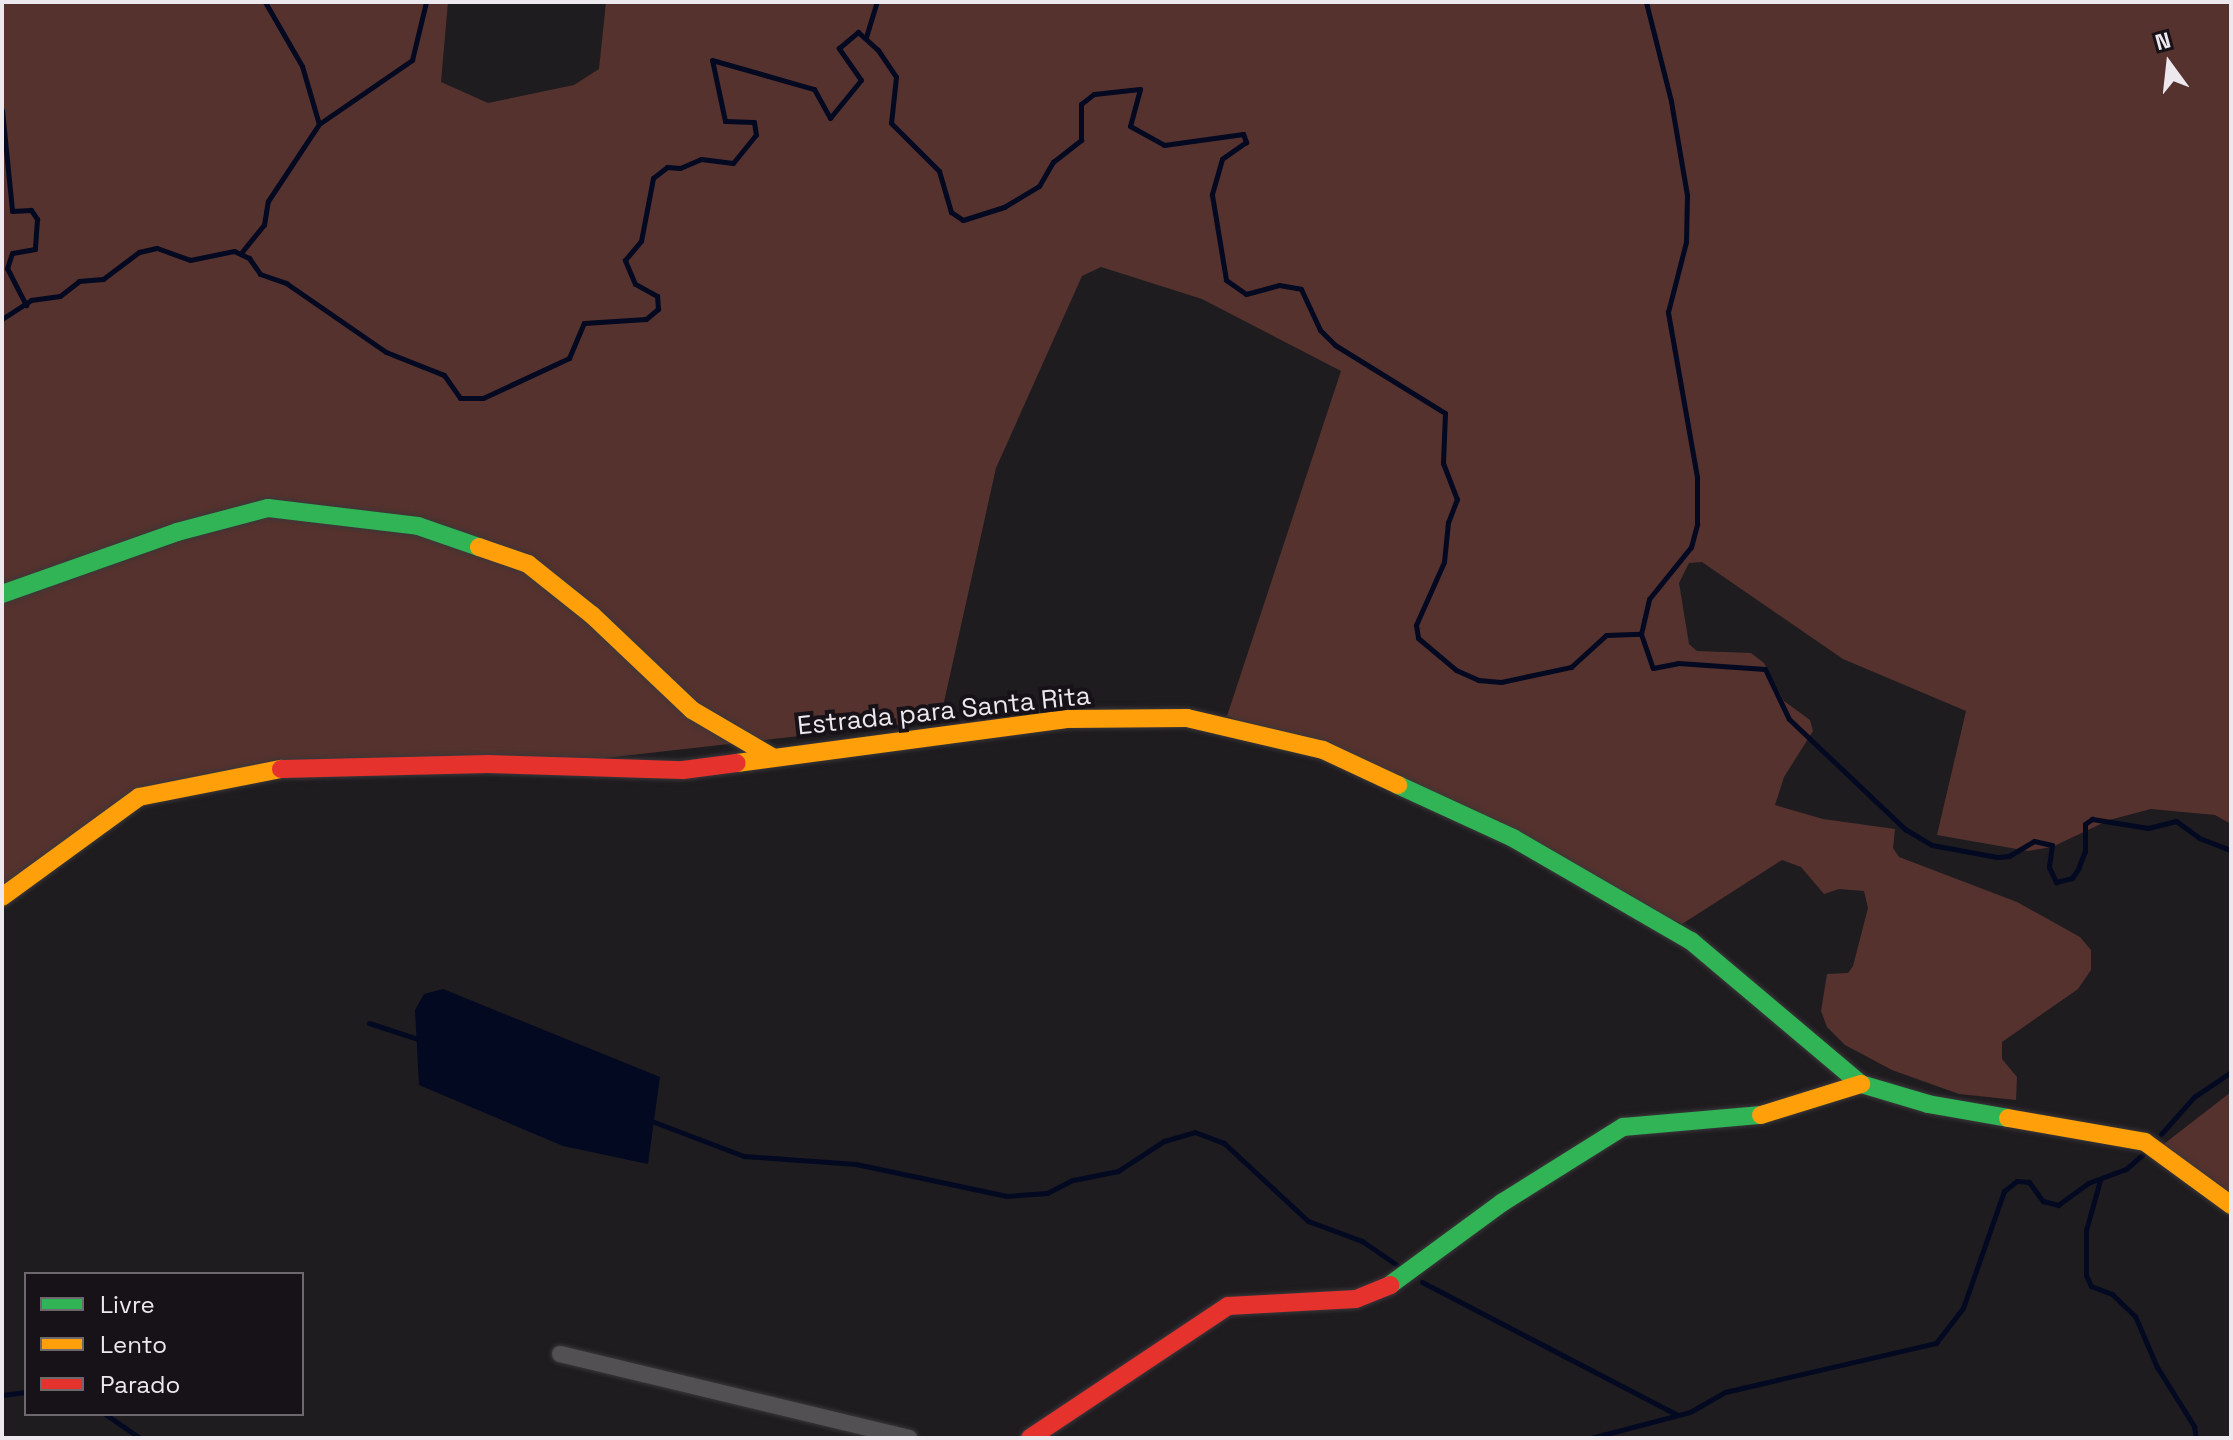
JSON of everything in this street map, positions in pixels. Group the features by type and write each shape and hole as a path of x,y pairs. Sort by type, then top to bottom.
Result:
{"main road":[{"path":"2,594 177,532 268,508 418,526 528,564 592,615 692,710 772,757"},
{"name":"Estrada para Santa Rita","path":"2,897 139,797 259,769 488,764 683,770 1065,719 1187,718 1323,750 1513,838 1691,941 1861,1084 1928,1104 2145,1142 2231,1205"},
{"path":"1030,1438 1228,1306 1251,1301 1356,1299 1384,1289 1503,1202 1623,1127 1751,1118 1861,1084"}],"street":[{"path":"560,1354 909,1438"}],"shaded area":[{"path":"2,2 448,2 441,82 488,103 574,85 599,69 606,2 2231,2 2231,824 2215,815 2151,809 2109,820 2052,847 2028,851 1937,835 1966,711 1843,659 1702,562 1689,563 1679,583 1689,644 1697,651 1751,653 1764,663 1784,701 1810,720 1813,731 1784,777 1775,805 1823,819 1895,829 1893,848 1899,857 2017,902 2080,937 2091,950 2091,970 2078,989 2002,1042 2002,1059 2017,1077 2016,1100 1959,1094 1892,1070 1845,1045 1827,1027 1821,1011 1827,974 1848,973 1853,966 1868,908 1864,891 1839,889 1824,894 1801,867 1782,860 1682,924 1227,716 1341,371 1202,299 1101,267 1082,276 996,468 940,720 605,758 193,777 2,888"},
{"path":"2231,1092 2231,1208 2160,1147"}],"water":[{"path":"443,989 660,1077 648,1164 563,1146 419,1085 415,1010 424,994"}],"waterway":[{"path":"265,2 302,66 319,124"},
{"path":"241,253 264,225 268,201 319,124 412,60 426,2"},
{"path":"866,37 877,2"},
{"path":"1641,634 1649,599 1691,547 1697,524 1697,477 1668,312 1686,242 1687,195 1671,101 1646,2"},
{"path":"2,319 31,300 60,296 79,281 103,279 139,252 157,248 190,260 234,251 249,258 260,274 286,283 386,352 444,375 460,398 483,398 569,358 584,323 646,319 658,309 657,296 635,284 625,260 641,241 653,178 667,167 680,168 701,159 733,163 756,135 754,122 725,121 712,60 814,89 830,118 861,80 839,48 858,32 878,50 896,77 891,123 939,171 951,212 963,220 1004,207 1039,186 1053,162 1081,140 1081,104 1094,94 1140,89 1130,126 1164,145 1243,134 1246,142 1222,159 1212,195 1226,280 1246,294 1279,285 1301,289 1320,330 1335,345 1445,413 1443,463 1457,499 1448,522 1444,562 1416,625 1418,638 1456,670 1478,680 1501,682 1571,667 1606,635 1641,634"},
{"path":"2,110 12,211 31,210 37,219 35,249 12,253 7,268 26,305"},
{"path":"1641,634 1653,668 1678,663 1765,669 1789,719 1905,829 1932,845 1997,857 2009,856 2034,841 2052,845 2049,867 2056,882 2072,878 2078,869 2085,851 2085,824 2092,819 2148,828 2176,821 2199,838 2231,850"},
{"path":"369,1023 421,1040"},
{"path":"2161,1134 2194,1097 2231,1072"},
{"path":"649,1120 744,1156 856,1164 1006,1196 1047,1193 1073,1180 1118,1171 1164,1141 1195,1132 1224,1143 1308,1221 1362,1241 1397,1265"},
{"path":"1591,1438 1690,1412 1725,1392 1936,1343 1963,1308 2004,1191 2017,1181 2029,1182 2043,1201 2058,1205 2088,1183 2126,1169 2143,1154"},
{"path":"2100,1180 2086,1230 2086,1275 2091,1286 2112,1294 2135,1316 2157,1367 2194,1426 2196,1438"},
{"path":"1422,1282 1676,1414"},
{"path":"2,1395 24,1392"},
{"path":"108,1416 140,1438"}],"traffic: fast":[{"path":"2,594 177,532 268,508 418,526 479,547"},
{"path":"1398,785 1513,838 1691,941 1861,1084 1928,1104 2008,1118"},
{"path":"1390,1285 1503,1202 1623,1127 1761,1115"}],"traffic: slow":[{"path":"479,547 528,564 592,615 692,710 772,757"},
{"path":"737,763 1065,719 1187,718 1323,750 1398,785"},
{"path":"2,897 139,797 281,769"},
{"path":"1761,1115 1861,1084"},
{"path":"2008,1118 2145,1142 2231,1205"}],"traffic: jam":[{"path":"281,769 488,764 683,770 737,763"},
{"path":"1030,1438 1228,1306 1356,1299 1390,1285"}]}
